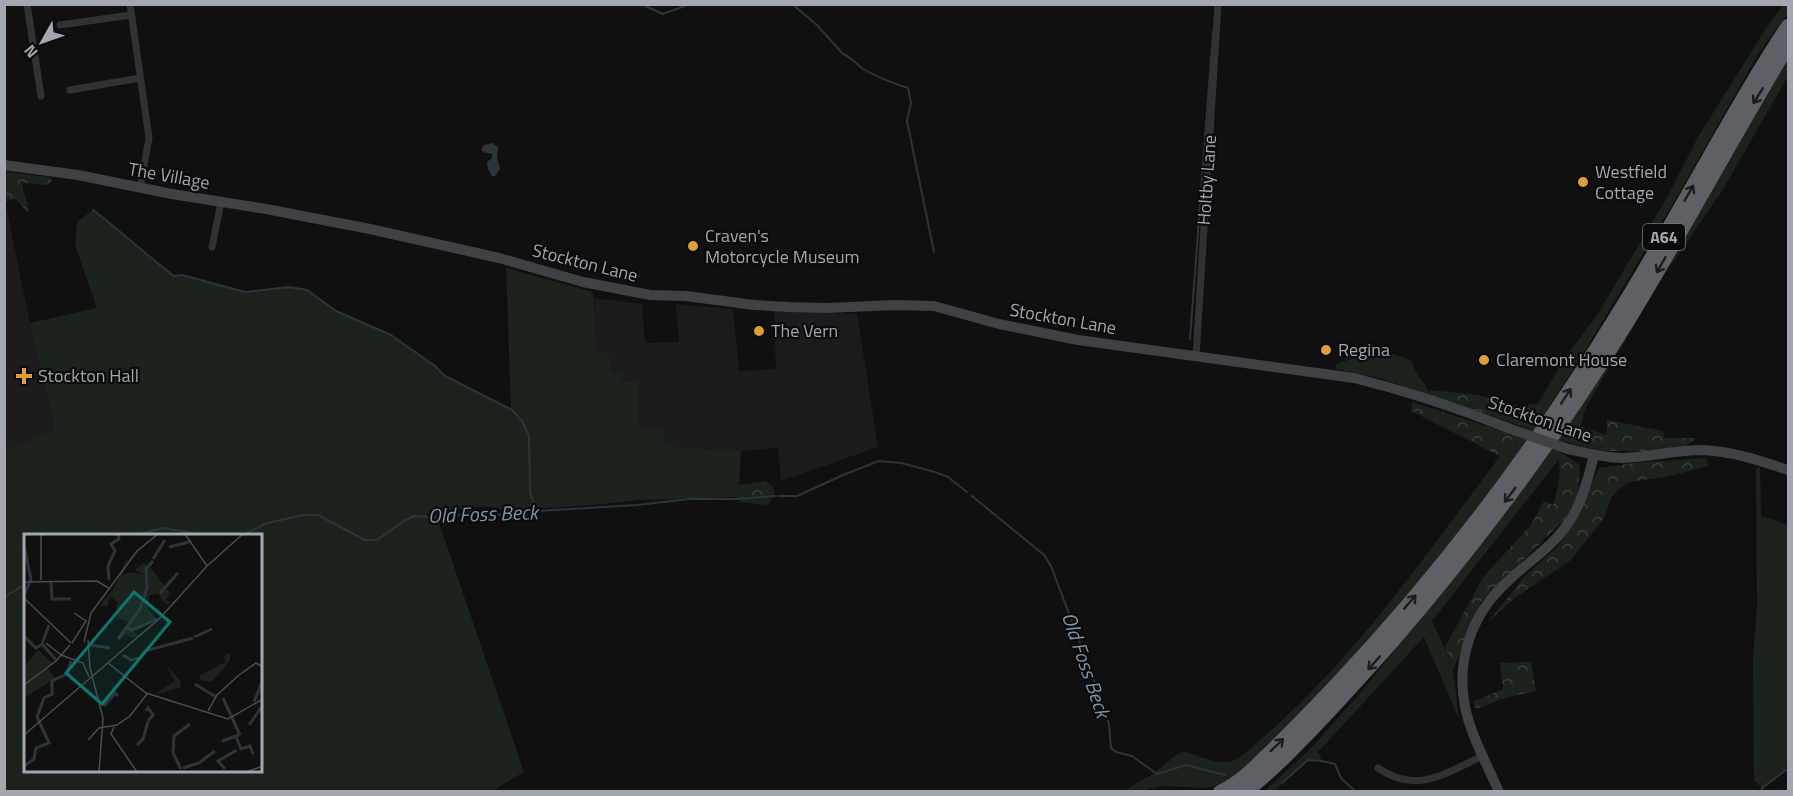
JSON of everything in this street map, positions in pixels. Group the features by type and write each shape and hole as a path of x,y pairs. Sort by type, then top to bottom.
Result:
{"highway":[{"name":"A64","path":"1220,792 1253,769 1362,657 1460,542 1505,482 1551,419 1619,312 1739,104 1788,26"},
{"name":"A64","path":"1251,789 1372,665 1462,558 1521,481 1562,424 1630,317 1788,46"}],"street":[{"path":"27,4 41,96"},
{"path":"129,4 149,138 140,188"},
{"name":"Holtby Lane","path":"1196,356 1218,4"},
{"path":"60,25 131,15"},
{"path":"70,90 140,78"},
{"name":"The Village","path":"4,165 78,175 327,220"},
{"path":"212,247 221,202"},
{"name":"Stockton Lane","path":"327,220 499,258 583,282 650,295 686,296 765,306 827,308 934,306 1041,334 1354,378 1390,387 1568,449 1594,455 1623,458 1715,451 1788,470"},
{"path":"1499,792 1470,725 1463,695 1464,658 1472,630 1491,598 1551,543 1572,519 1584,490 1594,455"},
{"path":"1378,768 1397,779 1416,782 1434,777 1483,756"}],"shaded area":[{"path":"492,143 498,147 497,158 500,169 495,176 492,176 487,164 492,154 483,152 481,149 484,145"},
{"name":"Stockton Hall","path":"4,196 55,430 5,450"},
{"path":"594,298 642,304 645,343 679,342 676,304 733,309 739,371 776,369 774,311 857,314 878,447 781,481 778,448 741,451 664,446 640,430 638,381 621,382 611,374 597,353"}],"green space":[{"path":"1784,5 1788,5 1788,15 1757,56 1678,195 1583,354 1533,431 1519,425 1528,412 1538,404 1564,359 1598,314 1670,192 1698,137 1772,19"},
{"path":"1788,56 1788,76 1722,191 1664,275 1586,407 1580,427 1571,437 1573,444 1554,439"},
{"path":"5,172 49,177 52,181 46,185 23,183 28,212 15,199 5,202"},
{"path":"93,210 174,276 182,275 245,292 289,287 307,290 336,311 391,335 435,366 445,376 511,409 506,268 593,292 597,352 608,352 611,374 621,373 622,382 638,381 640,430 662,428 665,446 741,451 738,497 641,500 506,511 480,506 436,514 524,772 490,792 5,791 5,450 55,430 30,323 97,308 75,245 77,222"},
{"path":"1379,350 1412,360 1415,371 1426,386 1429,395 1383,379 1336,369 1336,364"},
{"path":"1429,390 1478,395 1523,407 1538,404 1528,412 1519,425 1429,395"},
{"path":"1412,402 1510,434 1517,444 1500,456 1411,411"},
{"path":"1607,420 1663,431 1665,438 1697,438 1685,446 1646,451 1604,451 1573,444 1571,437 1580,427 1607,435"},
{"path":"1510,434 1529,440 1414,591 1332,681 1231,781 1207,788 1161,786 1123,792 1152,775 1183,751 1217,761 1228,762 1236,759 1295,708 1328,675 1388,604 1500,456 1517,444"},
{"path":"1551,449 1557,450 1559,459 1432,621 1453,670 1459,719 1424,637 1318,752 1322,761 1308,760 1274,791 1264,792 1314,745 1361,692 1460,570"},
{"path":"1557,450 1580,465 1578,494 1565,519 1481,602 1453,670 1445,647 1484,576 1531,525 1544,501 1553,505 1559,478"},
{"path":"1706,458 1708,466 1670,476 1630,482 1619,489 1611,498 1604,518 1571,560 1516,597 1487,623 1525,576 1557,547 1571,528 1599,468"},
{"path":"1760,467 1761,516 1788,525 1788,752 1786,770 1762,788 1754,780 1753,660 1757,606 1756,469"},
{"path":"765,481 772,486 775,492 768,505 740,502 739,485"},
{"path":"1531,662 1536,691 1505,698 1476,709 1473,702 1503,689 1500,663"}],"waterway":[{"path":"641,4 663,14 690,4"},
{"path":"792,4 817,25 843,54 863,69 908,88 911,103 907,121 934,252"},
{"path":"1190,339 1213,32"},
{"path":"93,210 174,276 182,275 245,292 289,287 307,290 336,311 391,335 435,366 445,376 512,410 522,421 529,436 530,493 537,511"},
{"name":"Old Foss Beck","path":"779,496 797,496 879,461 901,463 935,472 948,477 967,492"},
{"name":"Old Foss Beck","path":"245,534 267,523 303,515 318,515 365,540 377,540 414,516 447,518 474,511 502,515 690,499 776,496"},
{"name":"Old Foss Beck","path":"972,496 1044,555 1051,566 1102,701 1109,724 1111,748 1116,752 1132,756 1157,774 1186,765 1225,775"},
{"name":"Old Foss Beck","path":"140,534 163,528 199,534"},
{"name":"Old Foss Beck","path":"4,597 24,585"},
{"name":"Old Foss Beck","path":"1282,783 1308,760 1322,761 1335,764 1341,778 1356,792"},
{"name":"Old Foss Beck","path":"1761,792 1762,788 1788,770"}],"place":[{"name":"Westfield Cottage","path":"1583,182"},
{"name":"Craven's Motorcycle Museum","path":"693,246"},
{"name":"The Vern","path":"759,331"},
{"name":"Regina","path":"1326,350"},
{"name":"Claremont House","path":"1484,360"},
{"name":"Stockton Hall","path":"24,376"}]}
